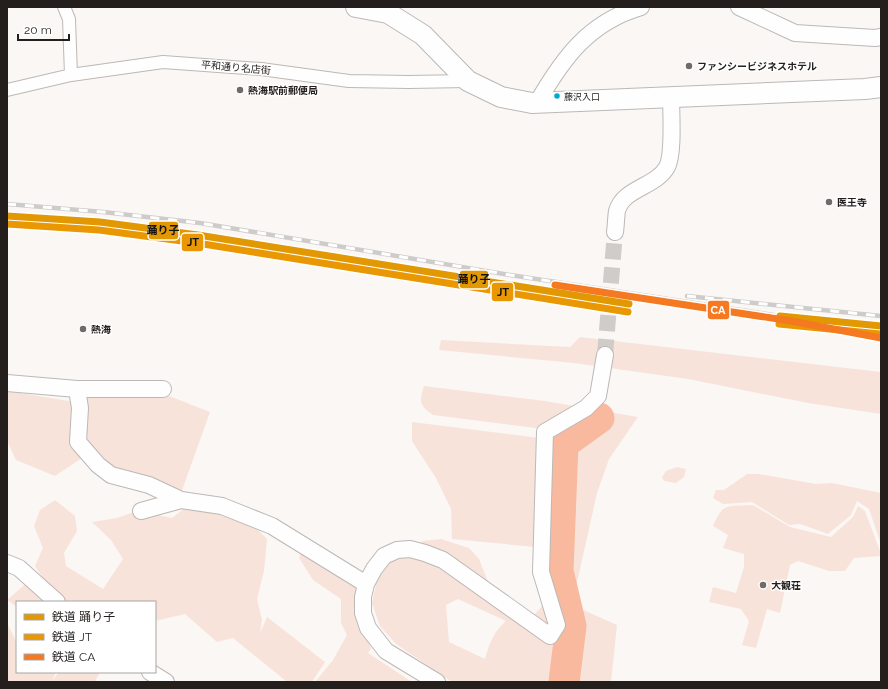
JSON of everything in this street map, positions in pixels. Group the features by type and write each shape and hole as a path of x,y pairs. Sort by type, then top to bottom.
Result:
{"street":[{"path":"64,7 69,19 71,74"},
{"path":"356,7 388,13 423,35 468,80 500,98 537,103 671,96 865,89 881,87"},
{"path":"537,103 556,72 588,35 597,27 616,16 641,7"},
{"path":"739,7 795,33 876,38 881,37"},
{"name":"平和通り名店街","path":"7,90 71,74 163,62 261,69 348,81 410,82 468,80"},
{"path":"615,232 617,209 628,196 653,182 667,167 671,146 671,96"},
{"path":"437,682 386,651 376,640 368,628 364,613 363,597 366,584 374,569 384,556 397,550 410,550 425,553 443,560 550,636 557,626 541,572 545,432 586,408 598,396 605,355"},
{"path":"7,383 77,389 163,389"},
{"path":"77,389 80,408 78,442 98,465 111,475 149,485 181,500 222,506 272,526 366,584"},
{"path":"141,510 181,500"},
{"path":"11,570 56,601"},
{"path":"152,673 166,682"}],"shaded area":[{"path":"580,337 881,372 881,414 808,403 688,379 574,363 439,350 441,340 570,347"},
{"path":"424,386 545,401 638,417 609,459 597,493 572,605 617,625 611,682 560,682 558,674 558,682 452,682 396,644 380,626 372,603 378,575 374,569 423,541 441,539 469,548 479,559 494,597 533,616 544,604 543,429 433,415 425,409 421,403","holes":["458,599 506,621 492,638 485,659 449,642 446,605"]},
{"path":"7,391 75,402 82,458 55,476 16,460 7,441"},
{"path":"164,394 210,412 180,496 111,475 78,442 78,395"},
{"path":"412,422 539,438 535,547 452,539 451,509 436,478 412,441"},
{"path":"677,467 686,469 684,477 676,483 664,481 662,477 666,471"},
{"path":"747,474 759,474 816,484 832,483 881,493 881,544 869,509 857,501 851,515 828,534 800,524 789,525 752,502 723,504 713,498 716,490 724,490"},
{"path":"55,500 75,516 77,531 64,553 66,566 103,589 123,559 111,540 92,522 117,518 134,512 172,518 188,506 216,509 255,527 267,539 264,571 257,599 262,620 260,633 267,617 325,662 312,682 287,682 233,638 217,642 185,614 156,621 156,601 66,601 46,583 35,566 43,548 34,526 40,510"},
{"path":"753,505 790,527 831,537 853,517 858,506 865,511 881,554 881,556 854,558 845,571 829,571 798,561 790,565 780,613 767,609 756,648 742,645 749,621 741,609 709,602 713,587 736,593 744,567 744,554 723,548 728,535 713,526 720,512 727,507"},
{"path":"302,550 360,589 358,613 371,649 368,653 412,682 315,682 333,660 347,635 341,623 341,599 313,580 299,558"},
{"path":"29,581 51,601 16,601 16,606 7,600"},
{"path":"7,623 16,641 16,673 56,673 52,681 58,673 100,673 95,682 7,682"}],"waterway":[{"path":"564,682 571,626 558,571 563,444 599,418"}],"tunnel":[{"path":"605,355 615,232"}],"railway":[{"path":"7,204 103,212 200,223 510,275 780,316"},
{"path":"687,296 881,316"}],"rail line":[{"name":"踊り子","path":"7,216 100,222 198,235 629,304"},
{"name":"JT","path":"7,224 99,230 197,243 628,312"},
{"name":"CA","path":"555,285 791,321 881,338"},
{"name":"踊り子","path":"780,316 881,326"},
{"name":"JT","path":"779,324 880,334"}],"place":[{"name":"ファンシービジネスホテル","path":"689,66"},
{"name":"熱海駅前郵便局","path":"240,90"},
{"name":"藤沢入口","path":"557,96"},
{"name":"医王寺","path":"829,202"},
{"name":"熱海","path":"83,329"},
{"name":"大観荘","path":"763,585"}]}
